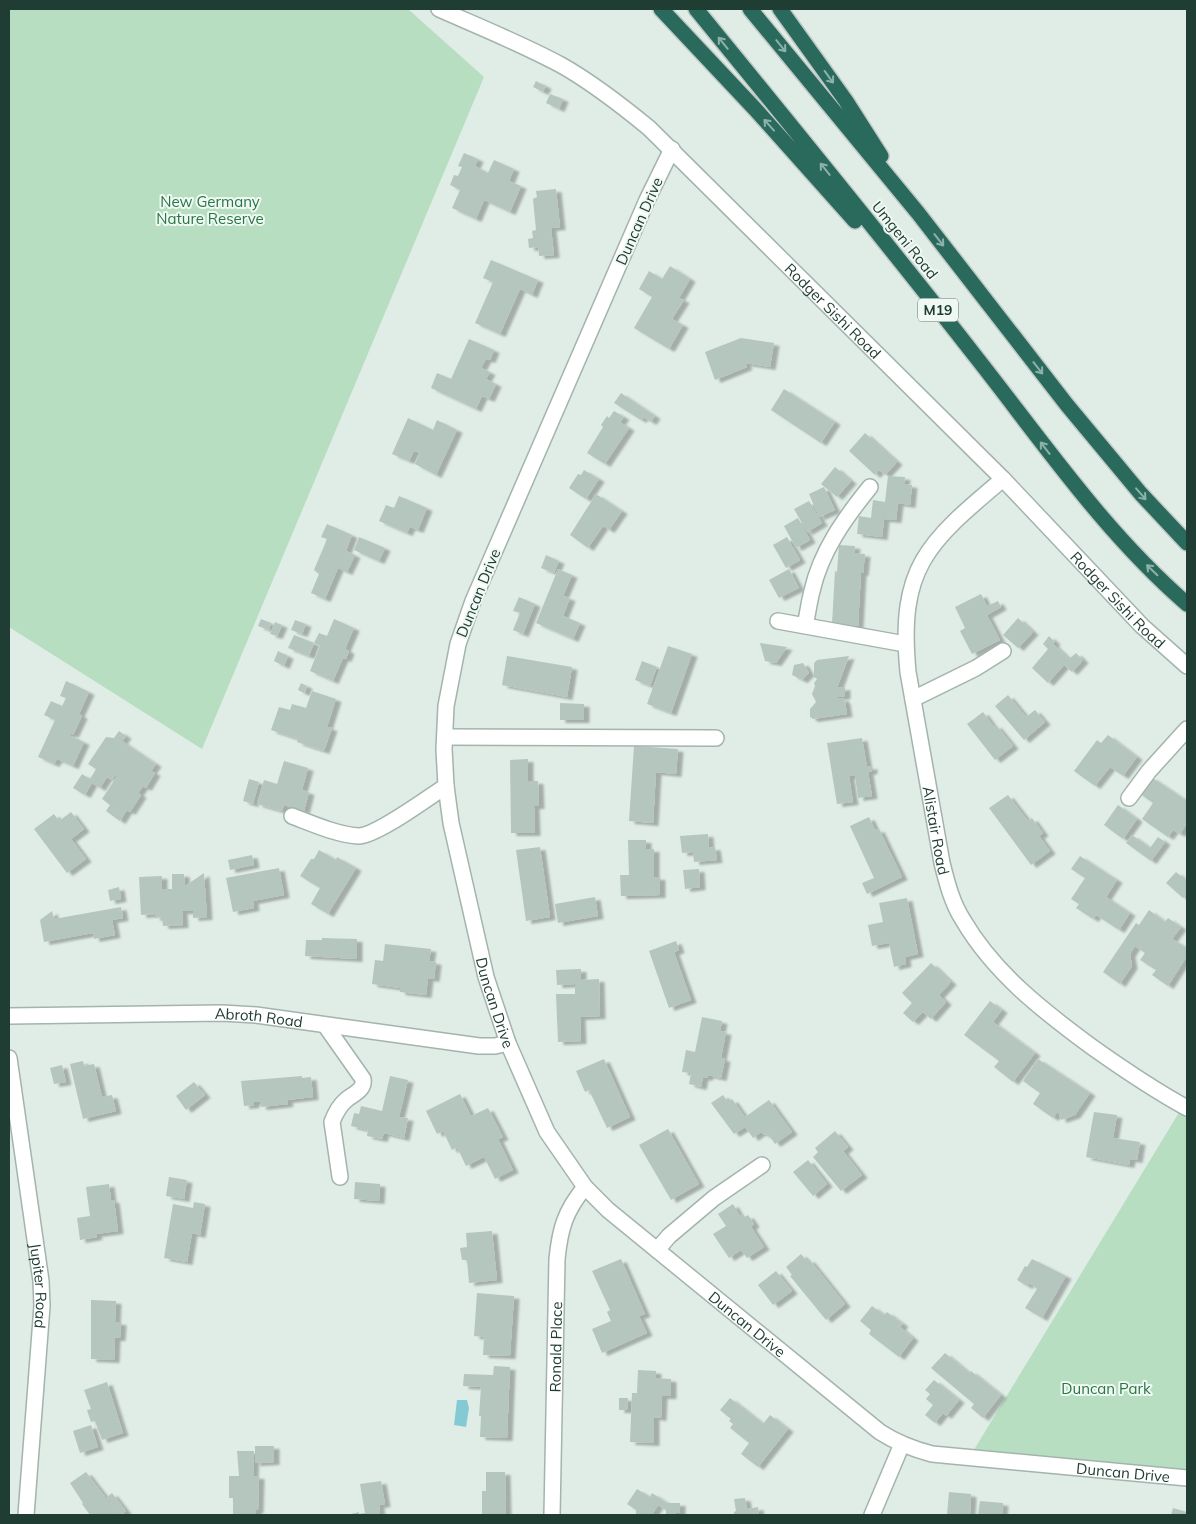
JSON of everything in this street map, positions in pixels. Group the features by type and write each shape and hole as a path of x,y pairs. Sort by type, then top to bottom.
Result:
{"highway":[{"path":"660,9 755,109 976,357"},
{"name":"Umgeni Road","path":"696,9 976,357 1040,442 1103,520 1187,604"},
{"name":"Umgeni Road","path":"750,9 918,213 1067,405 1141,494 1187,543"},
{"path":"780,9 846,101 918,213"}],"street":[{"name":"Rodger Sishi Road","path":"439,9 505,38 561,66 613,98 672,149 1002,479 1142,626 1187,666"},
{"name":"Duncan Drive","path":"672,149 647,200 473,601 458,644 451,674 446,706 445,737 446,786 451,823 486,977 508,1043 547,1132 584,1187 608,1210 880,1432 902,1444 924,1452 952,1457 1187,1478"},
{"name":"Alistair Road","path":"1002,479 944,531 922,560 911,590 905,628 905,644 913,699 948,888 962,918 975,939 1006,977 1076,1035 1145,1084 1187,1108"},
{"path":"805,625 812,589 824,557 836,533 870,487"},
{"path":"778,621 905,644"},
{"path":"913,699 976,668 1003,651"},
{"path":"1129,798 1149,771 1187,729"},
{"path":"445,737 716,738"},
{"path":"292,816 334,831 360,836 376,831 446,786"},
{"name":"Abroth Road","path":"9,1016 222,1013 479,1046 496,1046 508,1043"},
{"path":"325,1025 364,1078 361,1088 344,1101 332,1122 340,1177"},
{"name":"Jupiter Road","path":"9,1058 41,1282 42,1306 26,1515"},
{"path":"657,1250 668,1236 714,1198 762,1165"},
{"name":"Ronald Place","path":"552,1515 557,1259 564,1219 584,1187"},
{"path":"872,1515 902,1444"}],"green space":[{"name":"New Germany Nature Reserve","path":"9,9 408,9 484,77 202,749 9,627"},
{"name":"Duncan Park","path":"1183,1106 1187,1108 1187,1478 969,1458"}],"water":[{"path":"457,1400 467,1400 469,1408 466,1427 454,1425"}],"building":[{"path":"536,81 546,86 543,92 533,87"},
{"path":"550,94 563,99 559,109 546,103"},
{"path":"464,153 478,159 475,166 488,173 494,160 514,169 509,181 521,186 510,212 484,200 476,219 452,208 460,190 450,185 454,175 458,176 462,167 458,166"},
{"path":"556,189 560,227 551,228 554,255 539,256 538,247 529,248 528,239 533,238 532,231 536,230 533,199 537,197 536,191"},
{"path":"491,260 538,280 532,295 520,289 500,334 475,323 493,282 483,278"},
{"path":"670,266 690,279 679,298 684,300 672,319 683,325 669,349 634,328 652,297 639,289 649,271 662,279"},
{"path":"741,338 774,343 770,367 745,363 747,367 715,380 705,352"},
{"path":"469,339 494,350 490,360 486,359 481,368 490,372 486,379 496,384 489,399 482,396 476,409 431,388 437,373 451,379"},
{"path":"784,389 835,422 821,443 771,410"},
{"path":"621,393 655,416 651,422 643,417 641,420 614,403"},
{"path":"614,411 624,417 620,422 629,428 605,464 587,453 603,427 601,425 607,416 609,418"},
{"path":"408,418 433,430 437,420 457,430 436,475 415,464 420,453 414,451 409,461 392,454"},
{"path":"865,433 897,462 885,475 879,470 875,475 849,451"},
{"path":"835,467 851,481 837,497 821,484"},
{"path":"584,470 599,479 586,499 569,488 578,474 581,475"},
{"path":"888,476 905,477 904,484 912,485 910,505 898,503 896,520 884,519 882,537 857,534 859,516 871,518 873,500 885,502"},
{"path":"824,487 835,510 819,517 809,494"},
{"path":"596,494 622,511 609,530 603,526 588,548 570,535"},
{"path":"399,496 427,508 418,530 410,527 407,533 379,521 386,505 394,508"},
{"path":"809,501 822,523 807,532 794,509"},
{"path":"798,518 810,540 796,548 784,526"},
{"path":"327,524 352,535 346,551 355,555 347,572 338,568 325,599 311,593 319,574 314,570 327,539 321,537"},
{"path":"359,537 385,548 379,561 354,550"},
{"path":"787,537 800,560 786,568 773,545"},
{"path":"839,545 855,546 854,553 865,554 863,573 861,573 858,626 832,624 835,571 837,572"},
{"path":"546,555 559,561 554,573 541,568"},
{"path":"558,569 572,575 563,596 570,598 563,616 580,623 573,639 536,623"},
{"path":"789,569 799,588 779,598 769,580"},
{"path":"981,594 987,606 998,601 1001,607 987,615 1000,640 972,654 960,631 965,628 955,607"},
{"path":"519,597 535,604 523,634 513,630 520,613 513,611"},
{"path":"1018,618 1033,632 1018,648 1003,635"},
{"path":"261,619 271,623 269,630 258,626"},
{"path":"334,619 354,628 345,649 349,651 346,659 343,658 333,681 310,671 320,646 314,643 319,633 327,636"},
{"path":"295,620 306,624 302,634 291,630"},
{"path":"275,622 282,625 277,636 270,634"},
{"path":"294,635 314,643 309,656 288,648"},
{"path":"1049,636 1055,642 1053,644 1069,659 1076,653 1083,660 1072,672 1064,665 1048,683 1032,668 1048,649 1043,644"},
{"path":"760,643 787,647 776,663 765,661"},
{"path":"668,646 692,654 671,713 647,704"},
{"path":"278,651 288,656 284,666 274,661"},
{"path":"507,656 572,667 567,697 502,685"},
{"path":"849,656 837,688 845,687 845,696 838,697 838,699 843,698 847,714 813,719 810,717 810,709 816,702 812,694 815,686 814,683 817,679 814,677 814,663 817,660"},
{"path":"642,661 657,667 650,686 635,680"},
{"path":"803,663 809,673 802,680 792,675 794,665"},
{"path":"66,681 89,692 79,714 82,716 73,735 70,733 69,735 84,742 73,766 57,759 54,764 38,757 55,720 44,715 51,701 62,706 66,698 60,696"},
{"path":"301,683 307,686 304,693 298,690"},
{"path":"312,691 336,699 327,727 332,728 324,751 297,742 298,739 271,730 279,707 290,710 292,704 306,708"},
{"path":"1008,695 1026,717 1035,710 1045,722 1024,740 995,706"},
{"path":"560,703 584,704 584,720 560,720"},
{"path":"983,712 994,727 996,725 1013,746 995,760 967,724"},
{"path":"119,731 126,736 122,741 156,764 151,771 155,773 146,788 143,786 138,793 141,795 130,812 127,810 120,821 106,811 110,805 102,799 117,776 116,774 112,780 107,777 100,788 92,783 85,795 73,788 82,774 90,779 96,769 88,764 106,737 114,738"},
{"path":"1108,735 1137,757 1123,776 1110,767 1095,786 1074,771 1097,740 1101,743"},
{"path":"862,738 867,767 872,766 872,771 868,772 872,796 858,798 855,776 849,776 853,802 837,804 827,743"},
{"path":"634,746 678,749 676,774 656,772 653,823 629,821"},
{"path":"528,759 528,781 538,781 539,806 534,806 535,833 511,833 510,760"},
{"path":"284,761 308,768 302,790 309,792 304,811 284,805 282,811 257,804 264,780 277,784"},
{"path":"1151,777 1187,801 1187,823 1180,834 1173,830 1168,837 1142,819 1153,803 1140,794"},
{"path":"249,779 259,782 253,804 243,801"},
{"path":"1008,795 1028,821 1032,818 1043,833 1039,836 1050,851 1031,865 989,808"},
{"path":"1118,805 1137,819 1123,839 1104,825"},
{"path":"71,812 84,829 71,839 86,859 67,873 34,829 54,814 59,821"},
{"path":"869,817 875,830 879,829 902,877 867,894 862,883 874,878 850,826"},
{"path":"708,834 709,848 715,847 717,860 694,862 693,852 682,853 680,836"},
{"path":"1132,835 1150,848 1158,837 1165,842 1151,861 1126,843"},
{"path":"628,840 646,840 646,849 654,849 654,877 660,877 660,895 621,896 620,875 629,875"},
{"path":"540,847 550,917 526,921 516,850"},
{"path":"319,850 336,860 337,857 356,868 328,914 311,904 320,888 300,876"},
{"path":"252,855 254,865 230,870 228,860"},
{"path":"1080,856 1117,880 1106,897 1130,913 1119,930 1096,915 1093,919 1076,908 1079,904 1071,899 1085,878 1071,869"},
{"path":"279,868 284,895 253,901 254,908 233,912 226,878"},
{"path":"699,869 700,887 685,889 683,870"},
{"path":"1176,872 1187,881 1187,893 1183,898 1166,883"},
{"path":"204,873 207,917 193,918 193,911 182,911 183,925 163,926 162,917 155,918 155,914 141,915 139,877 162,876 162,889 172,889 172,874 184,874 185,886"},
{"path":"119,887 121,899 110,901 108,890"},
{"path":"595,897 598,916 558,923 555,904"},
{"path":"907,898 918,954 905,957 906,964 894,967 889,943 872,946 868,925 883,922 879,903"},
{"path":"121,907 123,918 112,920 115,935 94,939 93,933 44,942 40,920 52,911 54,919"},
{"path":"1149,910 1165,922 1168,918 1181,927 1172,939 1187,948 1187,956 1168,986 1152,975 1156,970 1140,960 1145,953 1135,946 1130,954 1132,966 1120,984 1103,972 1136,923 1139,925"},
{"path":"322,938 357,939 357,959 305,956 306,940 322,940"},
{"path":"676,941 679,950 674,952 691,1000 669,1008 649,951"},
{"path":"385,944 431,949 429,961 436,962 434,979 428,978 426,995 400,992 400,988 372,984 375,960 383,961"},
{"path":"931,963 951,982 939,995 946,1002 931,1019 923,1012 913,1022 903,1013 912,1003 902,993"},
{"path":"581,969 581,980 599,979 600,1016 580,1017 581,1041 558,1042 556,994 575,994 575,984 557,985 556,970"},
{"path":"990,1001 1002,1010 993,1022 1035,1053 1013,1082 994,1067 999,1061 964,1035"},
{"path":"702,1017 722,1021 720,1031 726,1032 721,1058 725,1059 721,1078 708,1075 707,1078 703,1077 701,1087 689,1084 691,1073 682,1072 686,1050 695,1052"},
{"path":"604,1059 630,1117 607,1128 589,1090 585,1092 576,1071"},
{"path":"1038,1059 1090,1093 1075,1115 1061,1120 1058,1111 1053,1118 1033,1104 1040,1093 1023,1081"},
{"path":"83,1061 84,1066 94,1064 102,1097 112,1095 116,1111 83,1119 70,1064"},
{"path":"62,1065 66,1082 54,1084 50,1068"},
{"path":"302,1076 302,1078 311,1077 313,1097 287,1100 288,1104 261,1107 260,1101 254,1102 254,1105 244,1106 241,1081"},
{"path":"390,1076 408,1080 399,1117 408,1118 404,1138 384,1133 382,1139 367,1136 368,1130 351,1126 354,1113 359,1114 361,1106 382,1111"},
{"path":"194,1082 205,1095 186,1110 176,1096"},
{"path":"460,1094 471,1116 488,1108 503,1137 498,1139 513,1170 495,1179 484,1157 466,1166 457,1147 452,1150 443,1131 437,1134 426,1111"},
{"path":"723,1095 728,1102 732,1099 745,1117 769,1100 792,1132 775,1144 768,1134 765,1135 761,1132 753,1138 745,1127 734,1134 711,1103"},
{"path":"1094,1112 1117,1115 1113,1138 1140,1142 1137,1160 1130,1159 1129,1165 1086,1157"},
{"path":"668,1129 699,1184 671,1200 639,1145"},
{"path":"835,1131 848,1147 843,1151 862,1175 841,1191 813,1157 818,1152 815,1148"},
{"path":"808,1160 827,1184 813,1196 793,1172"},
{"path":"169,1177 187,1180 184,1199 166,1196"},
{"path":"355,1182 380,1184 379,1201 354,1199"},
{"path":"109,1184 111,1200 114,1200 118,1231 96,1234 97,1237 80,1240 77,1218 90,1216 86,1187"},
{"path":"194,1202 205,1204 200,1235 192,1233 187,1262 164,1258 173,1204 193,1208"},
{"path":"733,1204 740,1216 743,1214 745,1217 748,1215 754,1224 751,1227 764,1247 747,1258 741,1250 729,1258 713,1234 726,1226 718,1214"},
{"path":"492,1231 497,1280 469,1283 467,1260 462,1260 460,1248 467,1247 466,1233"},
{"path":"801,1254 807,1261 809,1259 845,1304 826,1320 790,1276 792,1275 786,1267"},
{"path":"621,1259 645,1314 639,1316 647,1333 602,1353 592,1329 611,1321 607,1312 610,1310 592,1271"},
{"path":"1032,1259 1066,1276 1042,1318 1025,1308 1037,1289 1029,1283 1027,1286 1017,1280 1025,1266 1027,1267"},
{"path":"776,1271 792,1291 773,1305 758,1285"},
{"path":"477,1293 514,1296 510,1356 483,1355 484,1337 474,1336"},
{"path":"91,1300 116,1301 115,1322 121,1322 120,1338 115,1338 114,1360 91,1359"},
{"path":"872,1306 884,1315 887,1312 903,1324 900,1327 913,1338 899,1357 869,1334 871,1330 860,1321"},
{"path":"945,1353 969,1373 971,1371 1001,1395 983,1418 971,1408 974,1404 931,1368"},
{"path":"494,1366 510,1367 507,1438 480,1437 481,1387 463,1386 464,1374 493,1375"},
{"path":"638,1370 656,1371 656,1378 671,1379 671,1396 662,1396 661,1418 654,1417 654,1443 630,1442 632,1393 637,1393"},
{"path":"934,1380 959,1400 946,1416 943,1413 935,1423 925,1415 933,1405 926,1399 930,1394 925,1390"},
{"path":"107,1382 123,1433 102,1440 95,1421 91,1422 87,1410 91,1409 84,1390"},
{"path":"619,1398 628,1398 627,1410 619,1410"},
{"path":"730,1398 763,1424 770,1415 788,1429 758,1467 741,1454 749,1443 730,1428 733,1424 729,1421 731,1419 720,1410"},
{"path":"91,1425 98,1447 80,1453 73,1431"},
{"path":"255,1446 274,1446 274,1462 255,1463"},
{"path":"237,1451 254,1451 253,1476 259,1476 258,1510 256,1510 256,1515 233,1515 233,1498 229,1498 229,1476 239,1476"},
{"path":"86,1472 119,1515 90,1515 70,1483"},
{"path":"486,1472 505,1472 506,1515 482,1515 482,1491 486,1491"},
{"path":"381,1481 385,1504 379,1505 380,1515 347,1515 359,1512 359,1514 365,1513 360,1484"},
{"path":"637,1489 650,1497 652,1493 667,1503 680,1503 680,1513 666,1515 666,1510 658,1505 652,1515 636,1515 636,1510 627,1504"},
{"path":"949,1492 971,1494 970,1515 947,1515"},
{"path":"112,1493 126,1511 120,1515 107,1497"},
{"path":"745,1498 747,1509 758,1507 759,1515 734,1515 736,1511 734,1499"},
{"path":"980,1501 1003,1503 1002,1515 978,1515"},
{"path":"1173,1508 1187,1512 1187,1515 1171,1515"}]}
